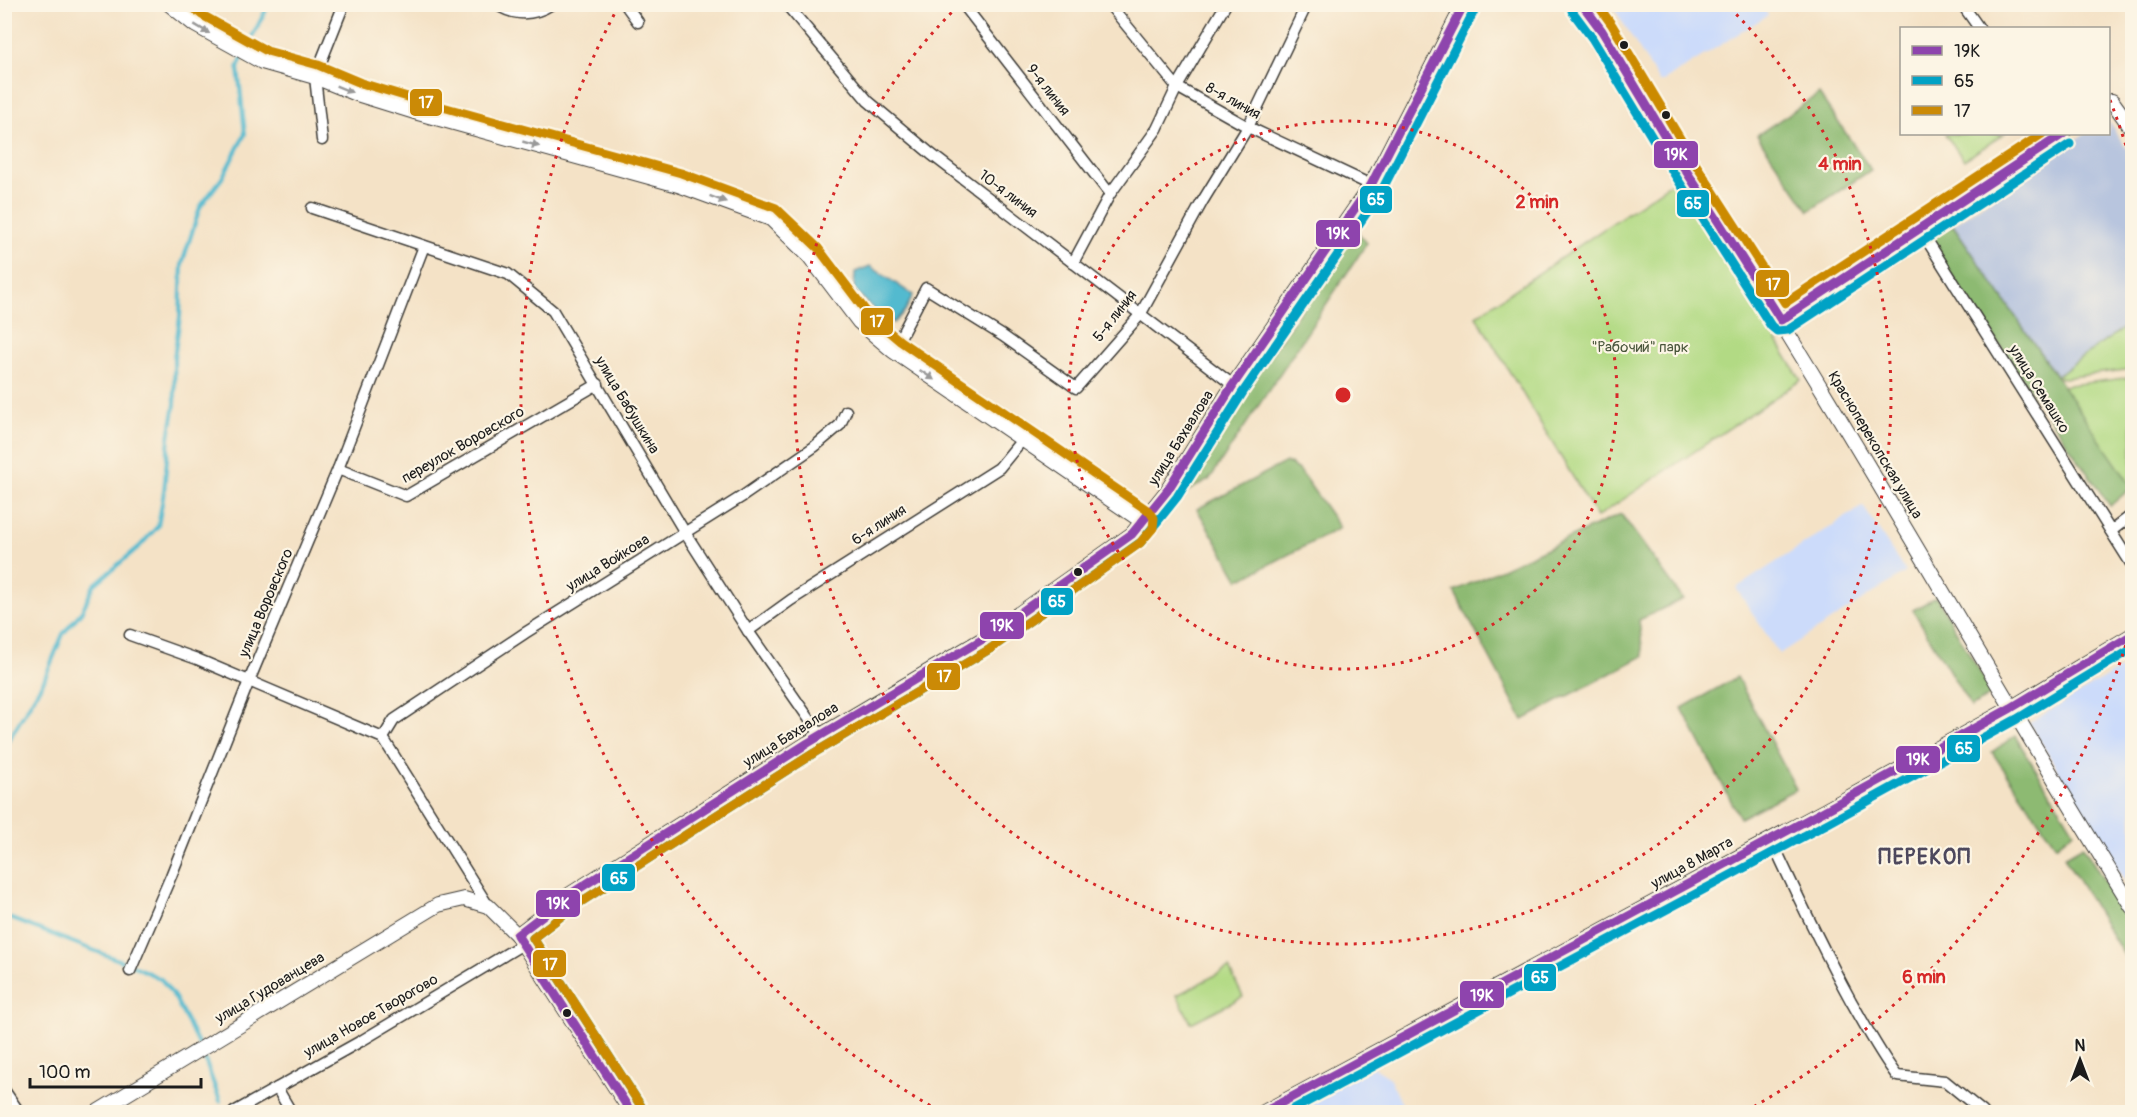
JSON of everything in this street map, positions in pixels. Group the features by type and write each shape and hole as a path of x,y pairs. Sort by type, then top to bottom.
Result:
{"street":[{"path":"169,4 195,25 262,62 315,77 357,94 418,113 678,185 771,219 809,256 859,322 893,351 1143,522"},
{"path":"321,140 315,77 344,4"},
{"path":"495,4 505,10 526,14 544,10 552,4"},
{"path":"625,4 638,22"},
{"name":"10-я линия","path":"786,4 868,101 931,154 1233,385"},
{"name":"9-я линия","path":"963,4 1110,194"},
{"name":"8-я линия","path":"1109,4 1177,87 1248,128 1371,184"},
{"path":"1073,263 1110,194 1157,129 1177,87 1226,4"},
{"name":"5-я линия","path":"893,351 926,288 1003,336 1076,388 1140,315 1202,202 1248,128 1307,4"},
{"name":"улица Бахвалова","path":"520,940 569,896 821,736 983,639 1132,534 1167,491 1233,385 1371,184 1464,4"},
{"name":"Красноперекопская улица","path":"1582,4 1602,31 1683,166 1781,320 2011,708 2133,907"},
{"path":"1962,4 1978,27"},
{"path":"2110,102 2133,129"},
{"path":"1781,320 2058,135"},
{"name":"улица Бабушкина","path":"312,208 508,274 553,311 684,531 748,631 821,736"},
{"name":"улица Семашко","path":"1920,229 2133,565"},
{"name":"улица Воровского","path":"130,971 338,469 424,246"},
{"name":"переулок Воровского","path":"338,469 406,496 598,384"},
{"name":"улица Войкова","path":"383,738 394,720 525,633 743,496 814,447 840,425 846,411"},
{"name":"6-я линия","path":"748,631 791,600 999,468 1022,440"},
{"path":"2111,531 2133,515"},
{"path":"130,635 249,681 383,738 488,906 520,940 631,1113"},
{"name":"улица 8 Марта","path":"1264,1113 2011,708 2133,635"},
{"path":"1771,839 1811,925 1845,990 1881,1054 1897,1076 1945,1081 1983,1113"},
{"name":"улица Гудованцева","path":"97,1113 438,905 464,899 488,906"},
{"name":"улица Новое Творогово","path":"234,1113 361,1041 520,940"},
{"path":"277,1088 291,1113"},
{"path":"4,1090 19,1113"}],"shaded area":[{"path":"1612,5 1762,5 1768,15 1660,83"},
{"path":"2110,124 2132,157 2132,322 2056,376 1953,225 2083,135 2110,135"},
{"path":"1863,506 1906,572 1779,654 1736,588"},
{"path":"2132,662 2132,892 2029,723"},
{"path":"1365,1062 1389,1077 1406,1112 1271,1112"}],"green space":[{"path":"1819,94 1871,170 1809,211 1757,135"},
{"path":"1946,135 2002,135 1964,160"},
{"name":"\"Рабочий\" парк","path":"1677,179 1801,380 1597,517 1476,316"},
{"path":"1953,225 2132,487 2110,506 1927,240"},
{"path":"1356,230 1367,243 1209,480 1170,500"},
{"path":"2132,322 2132,369 2063,378 2056,376"},
{"path":"2132,377 2132,487 2061,386"},
{"path":"1286,462 1300,471 1340,528 1239,580 1197,509"},
{"path":"1621,514 1683,599 1639,620 1643,656 1523,720 1454,591"},
{"path":"1936,597 1993,694 1971,707 1913,610"},
{"path":"1737,677 1796,789 1740,818 1682,708"},
{"path":"2015,736 2074,831 2056,846 1992,752"},
{"path":"2083,846 2132,927 2132,968 2064,857"},
{"path":"1229,968 1243,997 1191,1023 1177,995"}],"water":[{"path":"870,266 913,295 905,311 893,323 876,312 854,289 855,272"}],"waterway":[{"path":"246,49 269,4"},
{"path":"4,748 44,680 63,634 82,611 94,585 140,546 158,526 175,404 174,358 180,317 182,264 200,207 222,178 245,134 238,68 243,56"},
{"path":"4,916 132,965 161,979 175,998 201,1049 220,1101"}],"transit line":[{"name":"17","path":"189,4 202,15 267,51 318,65 361,83 421,101 681,173 776,208 818,248 868,314 900,341 1150,512 1154,518 1153,528 1140,543 990,649 814,753 576,905 533,938 641,1106"},
{"name":"19К","path":"631,1112 517,935 569,895 808,743 983,639 1132,534 1167,491 1233,385 1371,185 1464,4"},
{"name":"19К","path":"1582,4 1602,31 1683,166 1781,320 2061,135"},
{"name":"17","path":"1597,4 1785,303 2040,135"},
{"name":"65","path":"641,1106 533,938 576,905 814,753 990,649 1141,542 1177,497 1243,392 1381,192 1475,9"},
{"name":"65","path":"1572,11 1592,38 1673,172 1771,326 1777,331 1788,330 2070,144"},
{"name":"19К","path":"1264,1112 1824,811 2011,708 2132,635"},
{"name":"65","path":"1288,1112 1830,822 2017,719 2132,649"}],"district":[{"name":"ПЕРЕКОП","path":"1925,857"}]}
